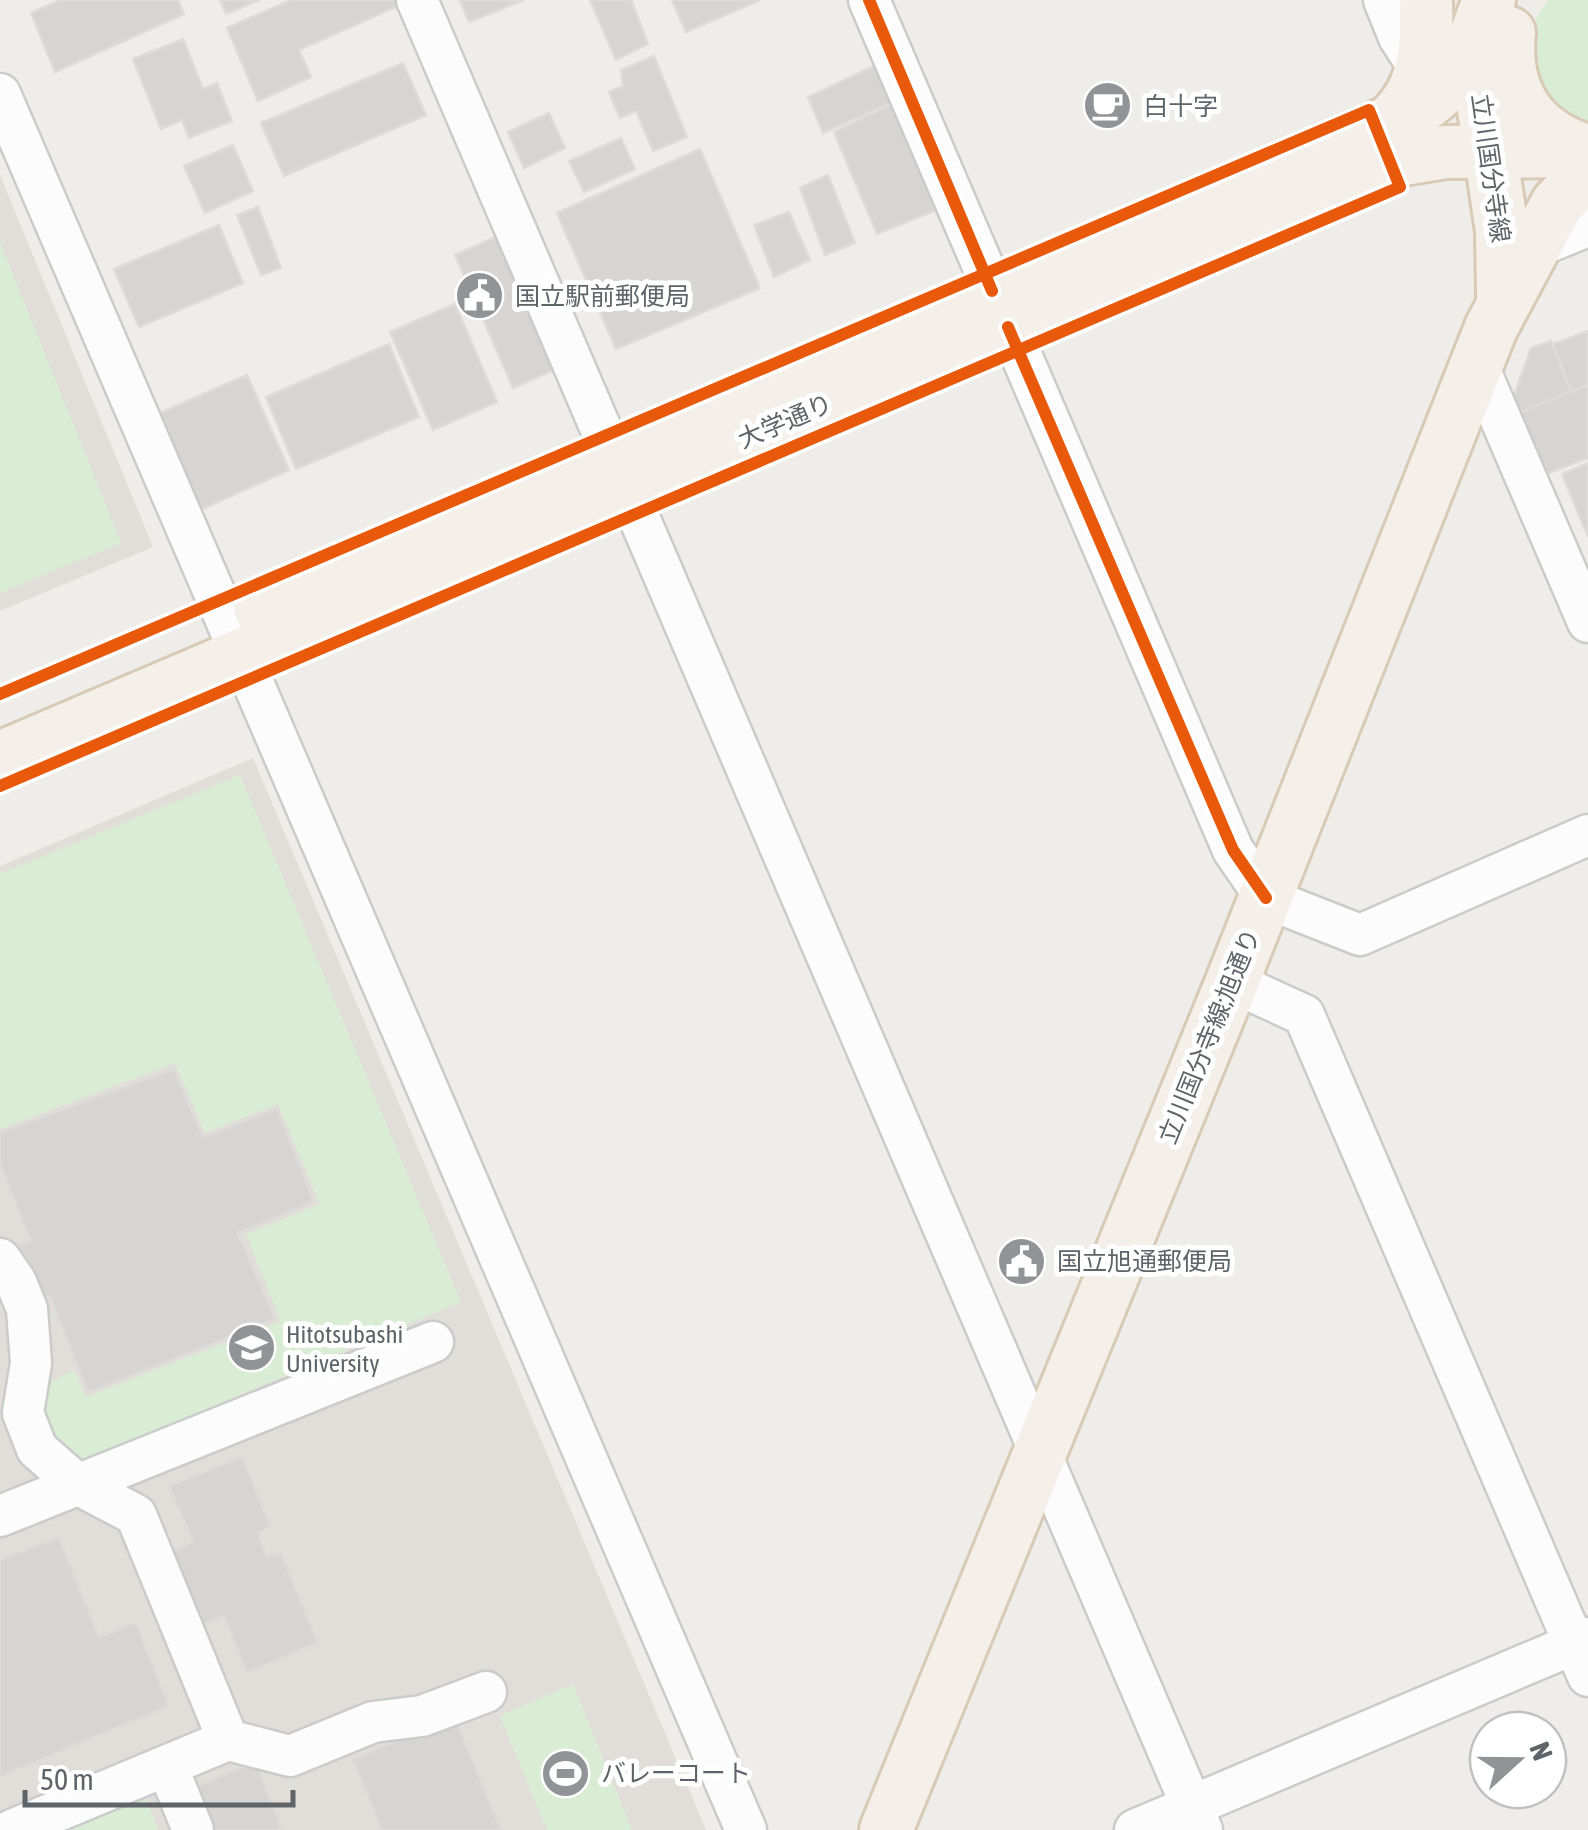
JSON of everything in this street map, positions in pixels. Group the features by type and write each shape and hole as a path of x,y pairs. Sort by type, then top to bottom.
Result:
{"main road":[{"path":"1426,0 1431,86"},
{"name":"立川国分寺線","path":"1503,302 1508,233 1498,124 1508,34 1524,0"},
{"name":"大学通り","path":"0,758 234,639 618,471 1395,141 1431,86 1458,76 1473,12"},
{"name":"立川国分寺線","path":"1473,12 1478,77 1498,124"},
{"name":"大学通り","path":"1395,141 1422,154 1498,124 1587,158"},
{"path":"1395,141 1423,158 1445,164 1460,176 1508,233"},
{"name":"立川国分寺線","path":"1508,233 1557,204 1587,158"},
{"name":"立川国分寺線;旭通り","path":"886,1830 1266,898 1503,302"},
{"name":"大学通り","path":"0,719 234,639"}],"street":[{"path":"417,0 1037,1454 1197,1818"},
{"path":"869,0 1233,850 1266,898 1360,935 1588,836"},
{"path":"1384,0 1431,86 1498,124"},
{"path":"0,94 746,1830"},
{"path":"1508,233 1551,242 1588,226"},
{"path":"1503,302 1537,275 1588,254"},
{"path":"1477,364 1588,622"},
{"path":"1135,1830 1197,1818 1583,1653 1304,1016 1232,982"},
{"path":"0,1259 16,1282 27,1309 31,1363 23,1414 37,1450 77,1484 136,1515 228,1740"},
{"path":"0,1516 432,1342"},
{"path":"0,1410 31,1363"},
{"path":"12,1830 228,1740 290,1756 374,1722 422,1716 486,1692"},
{"path":"167,1766 193,1830"}],"shaded area":[{"path":"0,175 153,547 0,611"},
{"name":"Hitotsubashi University","path":"253,758 706,1830 0,1830 0,866"}],"green space":[{"path":"1548,0 1588,0 1588,129 1554,107 1534,75 1531,37"},
{"path":"0,242 121,543 0,593"},
{"path":"240,775 461,1302 80,1462 36,1422 43,1386 74,1370 86,1397 281,1321 246,1234 320,1204 278,1104 205,1133 175,1063 0,1129 0,874"},
{"name":"バレーコート","path":"573,1684 632,1830 547,1830 500,1716"},
{"path":"144,1793 158,1830 53,1830"}],"building":[{"path":"60,0 178,0 184,14 55,72 31,13"},
{"path":"220,0 259,0 226,14"},
{"path":"291,0 407,2 299,50 311,77 258,101 227,28"},
{"path":"460,0 524,0 469,22"},
{"path":"590,0 631,0 648,44 616,60"},
{"path":"672,0 760,0 686,32"},
{"path":"183,39 203,89 217,83 232,121 189,138 182,120 161,129 133,59"},
{"path":"654,56 687,137 653,151 636,111 620,118 609,92 623,86 621,70"},
{"path":"403,63 426,115 284,176 261,123"},
{"path":"876,65 891,103 823,133 808,97"},
{"path":"898,101 941,208 877,234 834,132"},
{"path":"549,113 565,148 524,168 508,132"},
{"path":"621,138 635,169 584,192 569,161"},
{"path":"233,145 253,191 205,213 184,166"},
{"path":"700,149 760,288 616,349 557,213"},
{"path":"828,175 855,243 825,255 800,188"},
{"path":"258,207 281,268 261,275 237,215"},
{"path":"789,212 810,260 774,277 754,225"},
{"path":"219,225 243,283 139,327 114,269"},
{"path":"507,232 565,365 513,388 455,255"},
{"path":"455,304 497,402 433,430 390,332"},
{"path":"1588,331 1588,385 1571,392 1553,344"},
{"path":"1551,341 1571,392 1518,413 1513,399 1531,348"},
{"path":"389,344 419,417 296,469 266,397"},
{"path":"247,375 289,470 200,510 158,414"},
{"path":"1588,385 1588,458 1542,476 1518,413"},
{"path":"1588,463 1588,537 1562,474"},
{"path":"174,1069 203,1137 277,1108 314,1202 238,1233 275,1319 88,1393 50,1296 27,1304 7,1250 30,1241 0,1164 0,1132"},
{"path":"242,1456 271,1527 258,1533 267,1557 281,1553 318,1643 247,1673 224,1617 197,1626 168,1553 193,1542 169,1486"},
{"path":"59,1537 99,1637 136,1622 169,1706 0,1777 0,1559"},
{"path":"455,1717 501,1830 382,1830 352,1759"},
{"path":"256,1762 282,1830 211,1830 193,1787"}],"cycle path":[{"path":"869,0 992,291"},
{"path":"0,694 1369,110 1400,187 0,786"},
{"path":"1008,327 1233,850 1266,898"}],"place":[{"name":"白十字","path":"1108,106"},
{"name":"国立駅前郵便局","path":"480,296"},
{"name":"国立旭通郵便局","path":"1022,1261"},
{"name":"Hitotsubashi University","path":"251,1348"},
{"name":"バレーコート","path":"566,1773"}]}
